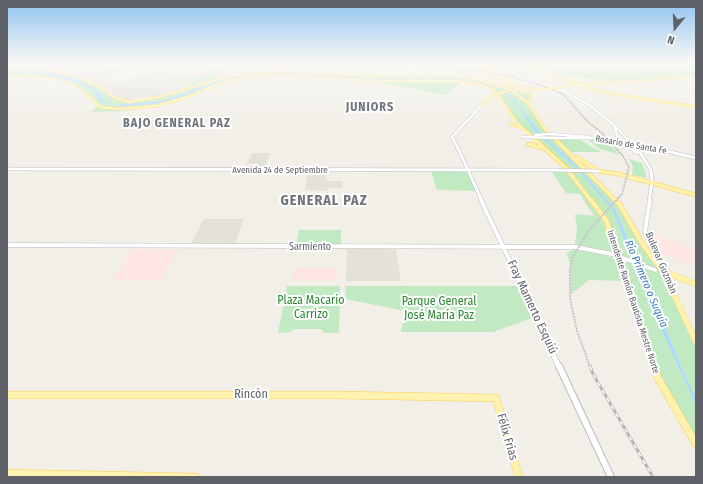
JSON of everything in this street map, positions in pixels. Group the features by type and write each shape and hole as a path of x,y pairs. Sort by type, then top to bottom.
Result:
{"main road":[{"path":"67,85 84,92"},
{"name":"Intendente Ramón Bautista Mestre Norte","path":"70,85 84,92 100,107 113,109 136,109 194,96 218,85"},
{"path":"96,85 115,98 123,101 143,101 179,92"},
{"path":"168,95 201,85"},
{"name":"Intendente Ramón Bautista Mestre Norte","path":"479,85 497,92 513,118 566,169 594,203 609,226 658,378 696,444"},
{"path":"493,85 518,94 530,105 546,131 571,154 620,205 642,243 663,271 696,284"},
{"path":"496,85 520,90 525,88"},
{"path":"509,85 532,95 530,105"},
{"path":"516,85 533,90"},
{"path":"542,85 563,90 569,86 581,87 696,107"},
{"path":"545,85 558,89 575,98 600,115 615,128 618,138 625,136"},
{"path":"551,86 586,85 621,95"},
{"path":"482,105 501,93 512,90 539,90 592,85"},
{"name":"Bulevar Guzmán","path":"563,90 594,109 625,136 632,143 651,170 652,183 645,232 696,342"},
{"path":"496,96 504,109 509,113"},
{"name":"Fray Mamerto Esquiú","path":"482,105 452,137 611,477"},
{"path":"504,109 505,115"},
{"path":"509,120 513,118"},
{"path":"511,124 525,129"},
{"path":"552,133 556,138"},
{"path":"557,133 561,138"},
{"name":"Rosario de Santa Fe","path":"629,140 618,138 589,138 556,138 529,136 557,133 611,139 618,138 632,143 696,158"},
{"name":"Bulevar Guzmán","path":"618,138 643,158"},
{"path":"528,144 548,151"},
{"path":"571,154 598,171 618,174 696,195"},
{"name":"Avenida 24 de Septiembre","path":"8,170 598,171"},
{"name":"Sarmiento","path":"7,245 504,248 578,247 612,254 655,270 663,271"},
{"name":"Rincón","path":"7,395 339,395 496,398"},
{"name":"Félix Frías","path":"496,398 519,477"},
{"path":"7,473 196,477"}],"shaded area":[{"path":"98,85 190,85 150,99 139,97 128,101 115,96"},
{"path":"252,153 270,153 265,168 245,168"},
{"path":"308,172 327,172 326,181 343,181 343,188 329,188 328,191 305,190"},
{"path":"204,219 244,219 235,244 191,244"},
{"path":"651,234 696,248 696,265 660,254"},
{"path":"133,249 178,249 161,280 113,280"},
{"path":"347,249 396,249 401,281 346,281"},
{"path":"294,268 338,268 338,280 292,280"}],"green space":[{"path":"70,85 83,85 96,93 94,94 102,103 123,106 154,104 180,98 210,85 220,85 195,95 154,106 121,111 91,112 98,106 89,95"},
{"path":"87,85 95,85 116,99 129,102 153,99 191,87 186,86 189,85 209,85 161,101 117,105 105,102 101,93"},
{"path":"391,85 459,85 446,95"},
{"path":"474,85 500,85 515,88 510,90 530,95 528,103 546,131 613,197 642,243 662,269 696,342 696,397 687,380 615,209 571,160 539,132 511,95 500,89 513,100 534,130 575,167 612,209 662,331 696,405 696,444 667,397 609,226 567,169 517,123 495,91"},
{"path":"555,139 580,140 601,152 571,152"},
{"path":"588,139 605,140 620,155 598,148"},
{"path":"629,159 642,163 647,178 632,175 633,167"},
{"path":"431,171 468,172 476,191 437,190"},
{"path":"551,171 566,172 590,202 604,223 613,252 575,244 577,229 575,214 594,216 580,194 566,193"},
{"path":"299,230 341,230 341,244 296,244"},
{"path":"573,250 595,252 616,259 622,281 589,280 571,294 571,267 567,254"},
{"name":"Plaza Macario Carrizo","path":"287,286 340,286 339,333 324,333 321,329 294,329 291,332 278,333"},
{"name":"Parque General José María Paz","path":"345,286 518,286 532,318 493,332 401,332 405,311 346,299"}],"water":[{"path":"83,85 87,85 101,93 105,102 117,105 161,101 211,85 180,98 154,104 123,106 102,103 94,94 96,93"},
{"name":"Río Primero o Suquía","path":"486,85 505,91 515,100 539,132 571,160 615,209 687,380 696,397 696,405 662,331 612,209 575,167 534,130 513,100 499,89"}],"railway":[{"path":"539,85 557,91"},
{"path":"557,91 561,93"},
{"path":"557,91 564,95 588,122 601,132 623,156 629,167 622,194 589,230 573,257 570,269 570,298 577,331 590,367"},
{"path":"590,366 593,374 653,477"}],"district":[{"name":"JUNIORS","path":"370,108"},
{"name":"BAJO GENERAL PAZ","path":"177,124"},
{"name":"GENERAL PAZ","path":"324,201"}]}
